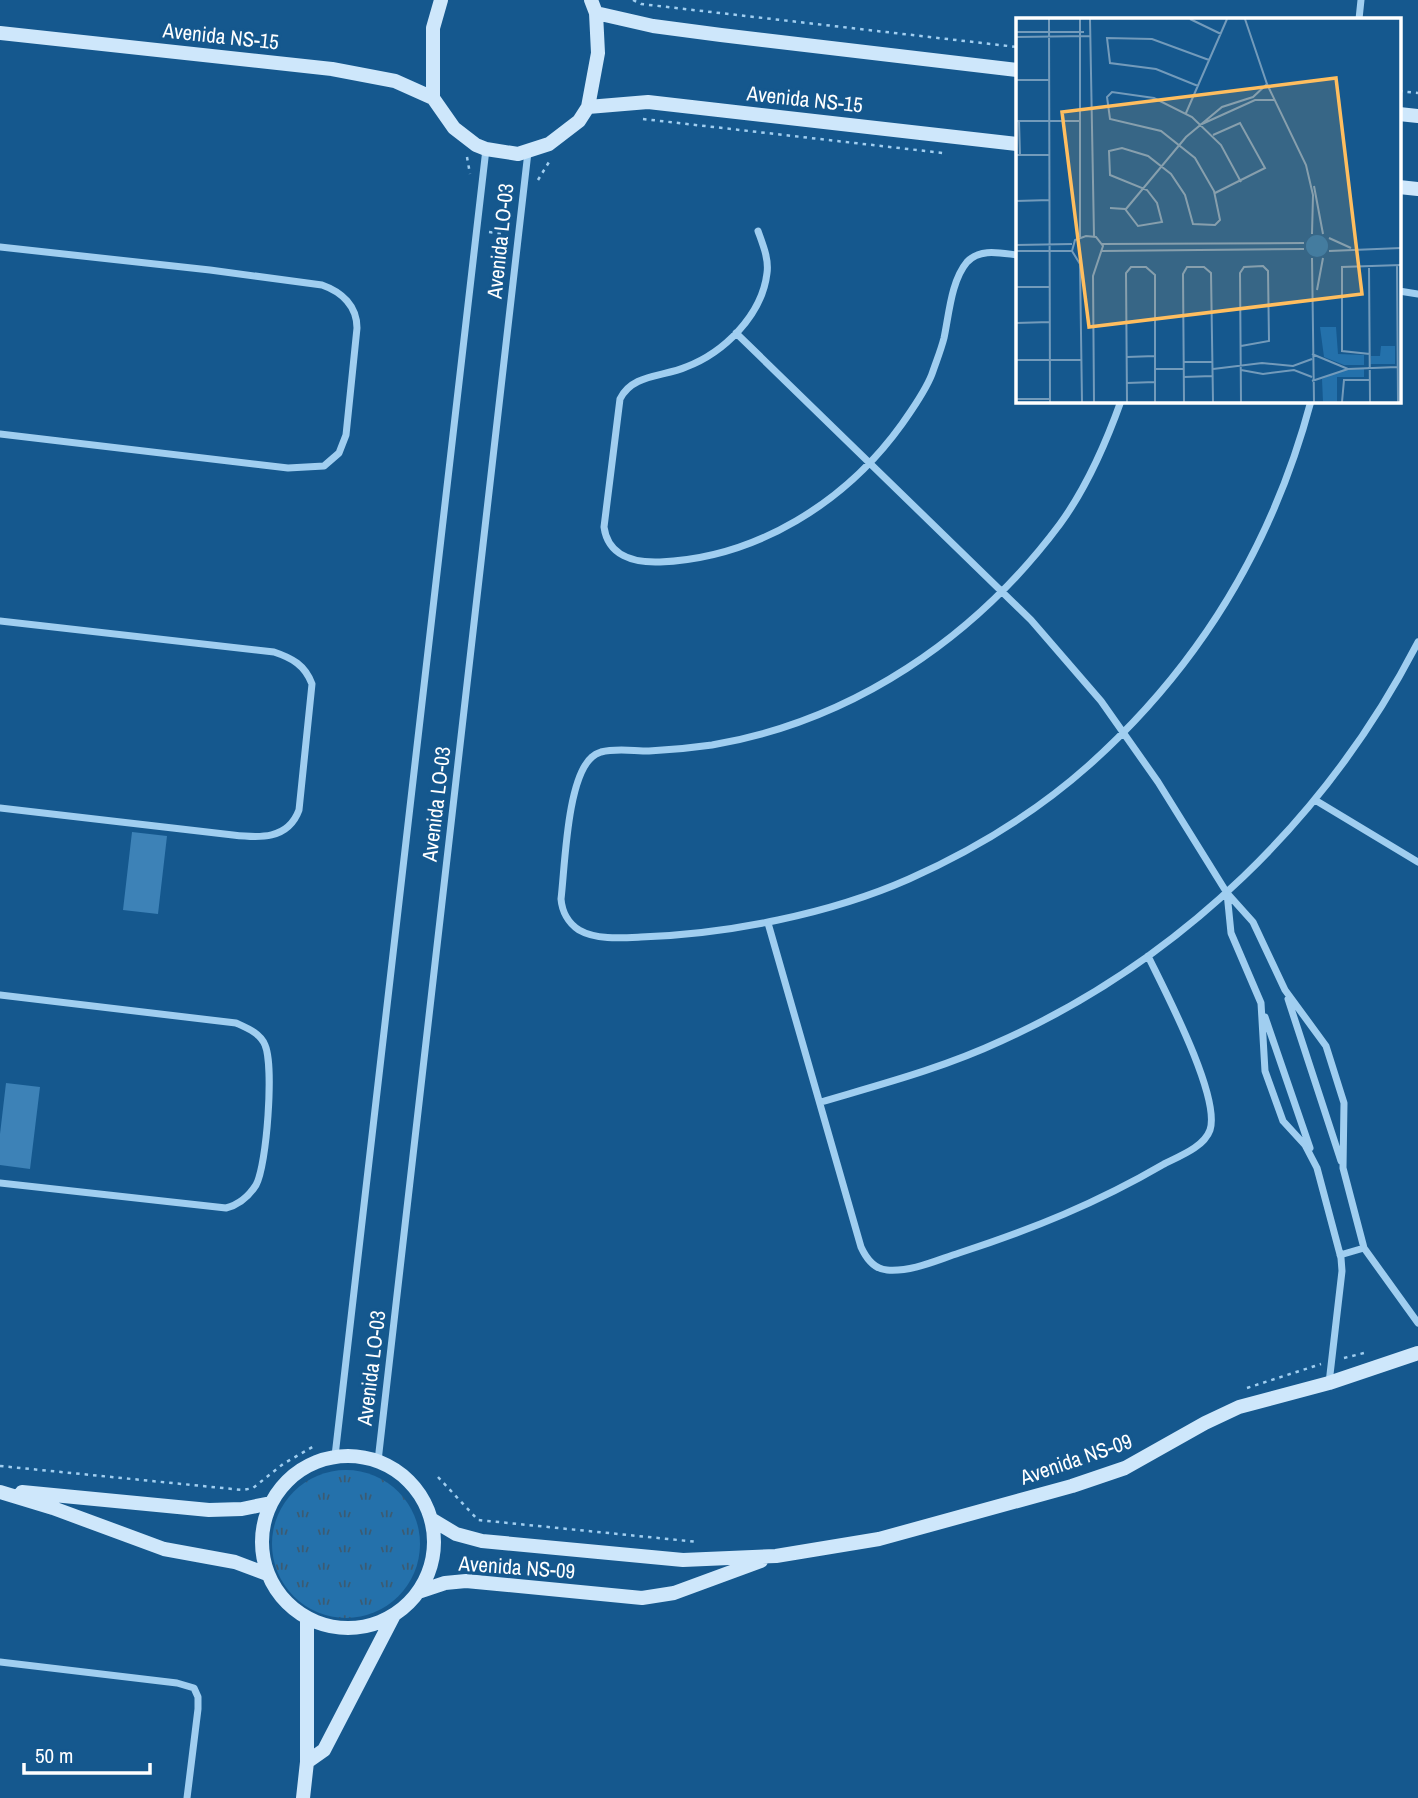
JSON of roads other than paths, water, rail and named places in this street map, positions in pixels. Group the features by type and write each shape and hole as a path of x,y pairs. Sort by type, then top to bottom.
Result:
{"street":[{"path":"441,0 433,28 433,98 454,128 466,139 486,149 518,154 549,144 579,121 588,107 598,54 593,7 653,26 1016,70"},
{"path":"1359,18 1361,0"},
{"name":"Avenida NS-15","path":"0,33 332,68 395,81 433,98"},
{"name":"Avenida NS-15","path":"588,107 648,102 1016,144"},
{"path":"1400,114 1418,116"},
{"name":"Avenida LO-03","path":"335,1456 486,149"},
{"name":"Avenida LO-03","path":"378,1461 528,152"},
{"path":"1400,187 1418,189"},
{"path":"758,231 766,252 767,274 759,300 736,333 698,362 682,369 641,379 628,387 617,406 604,521 607,538 619,554 641,562 702,556 755,541 785,528 818,508 870,463 926,388 940,353 961,271 974,256 989,252 1016,255"},
{"path":"0,247 322,285 337,291 351,305 357,318 357,328 346,435 339,453 324,466 281,467 0,434"},
{"path":"1400,291 1418,293"},
{"path":"736,333 1001,590 1080,675 1158,782 1227,892 1253,922 1285,990 1343,1168 1364,1248 1418,1323"},
{"path":"1121,402 1097,460 1061,522 1001,590 963,627 906,671 851,701 784,726 713,745 670,750 602,751 595,754 579,775 573,795 561,899 563,911 573,926 585,932 619,938 696,933 768,923 907,880 1014,823 1066,785 1123,732 1154,701 1214,624 1263,534 1284,485 1311,402"},
{"path":"0,621 274,652 298,662 312,684 299,810 288,827 270,837 0,808"},
{"path":"821,1102 924,1071 1002,1041 1080,1001 1148,956 1227,892 1266,855 1315,800 1373,720 1418,642"},
{"path":"1315,800 1418,862"},
{"path":"1227,892 1230,928 1261,1003 1317,1168 1340,1255 1342,1271 1329,1383"},
{"path":"768,923 861,1247 870,1261 881,1269 918,1266 1013,1236 1081,1209 1198,1145 1207,1136 1212,1112 1207,1092 1188,1042 1148,956"},
{"path":"1285,990 1323,1040 1328,1052 1344,1103 1343,1168"},
{"path":"0,995 236,1023 250,1029 262,1040 270,1064 259,1179 250,1194 234,1205 226,1208 0,1183"},
{"path":"1261,1003 1263,1064 1281,1118 1305,1145 1317,1168"},
{"path":"1340,1255 1364,1248"},
{"name":"Avenida NS-09","path":"431,1519 457,1534 482,1541 683,1560 776,1556 879,1539 1072,1486 1125,1468 1239,1407 1329,1383 1418,1353"},
{"path":"351,1455 378,1461 397,1471 409,1482 422,1499 431,1519 434,1542 426,1577 418,1592 394,1615 376,1624 350,1629 330,1627 307,1619 285,1602 267,1574 261,1550 261,1534 271,1503 282,1486 297,1472 315,1462 351,1455"},
{"path":"0,1491 209,1510 242,1509 271,1503"},
{"path":"0,1491 164,1549 235,1562 267,1574"},
{"name":"Avenida NS-09","path":"418,1592 449,1582 466,1581 628,1598 654,1596 686,1589 776,1556"},
{"path":"307,1762 324,1750 394,1615"},
{"path":"303,1798 307,1762 307,1619"},
{"path":"0,1662 177,1683 194,1688 198,1697 198,1709 187,1798"}]}
